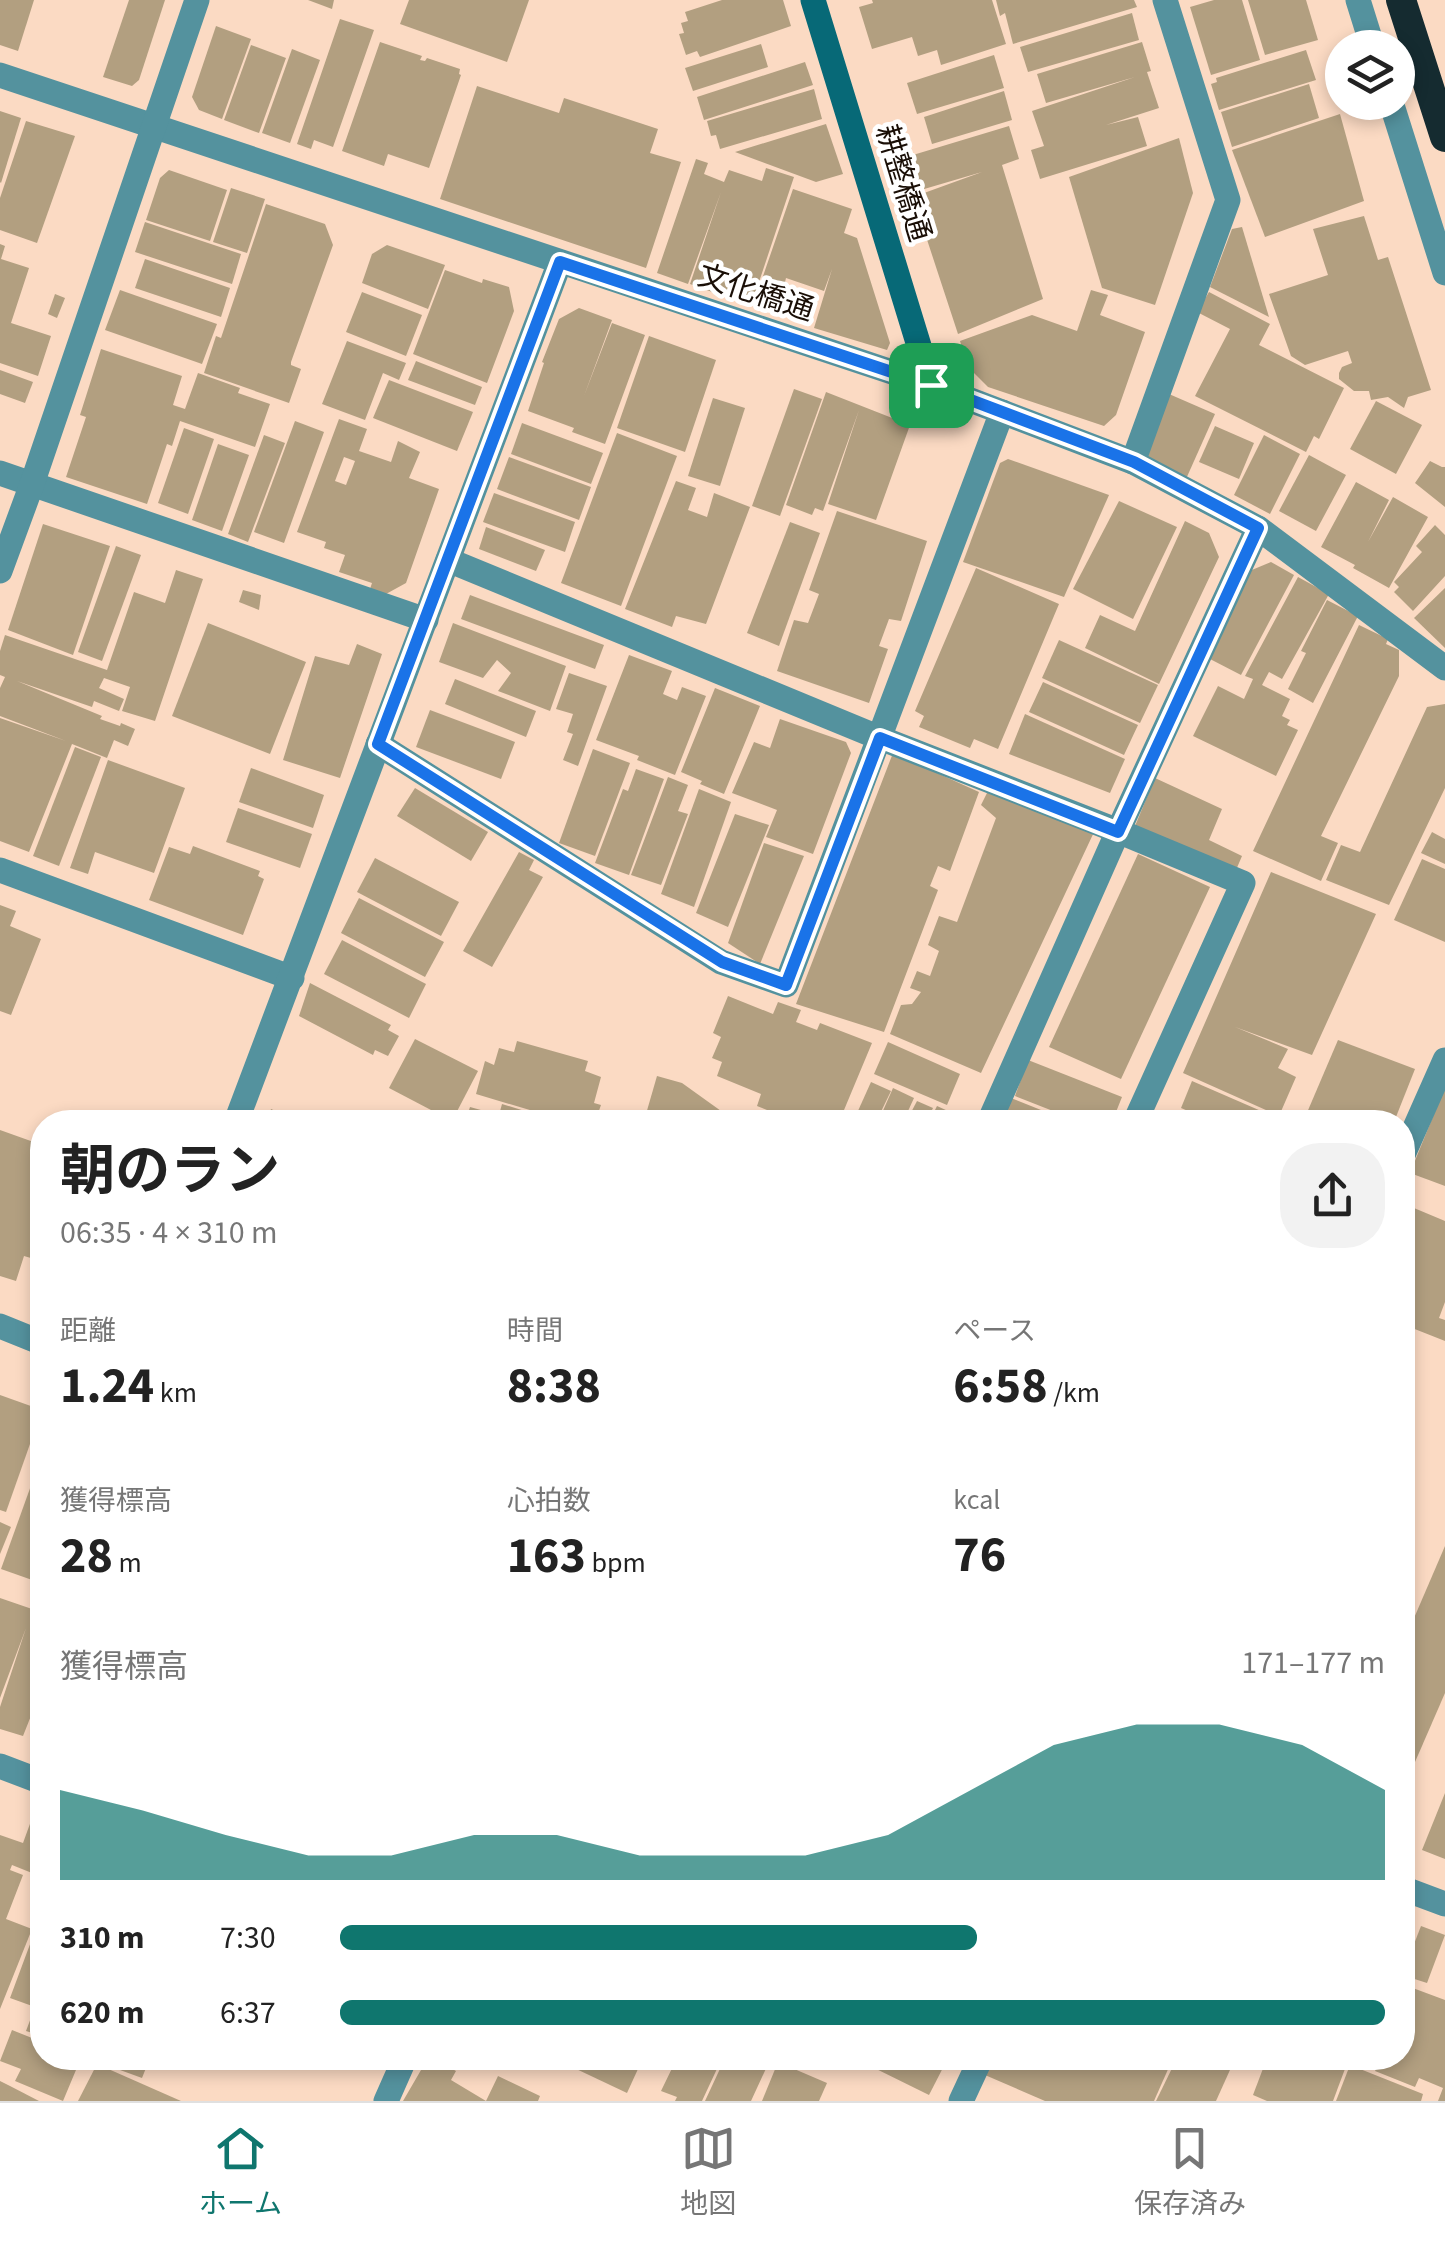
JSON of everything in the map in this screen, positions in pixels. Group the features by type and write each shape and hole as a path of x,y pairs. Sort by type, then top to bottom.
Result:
{"highway":[{"path":"1401,0 1445,137"}],"street":[{"path":"0,571 197,0"},
{"name":"耕整橋通","path":"813,0 931,385"},
{"path":"1134,462 1228,200 1165,0"},
{"path":"1358,0 1368,30"},
{"name":"文化橋通","path":"0,75 931,385 1134,462 1258,528 1445,668"},
{"path":"1397,120 1445,273"},
{"path":"241,1110 560,262"},
{"path":"378,744 722,962 786,985 1002,412"},
{"path":"0,473 426,620"},
{"path":"994,1110 1258,528"},
{"path":"448,560 1243,883 1140,1110"},
{"path":"0,870 292,978"},
{"path":"1415,1128 1445,1060"},
{"path":"0,1326 30,1338"},
{"path":"0,1766 30,1777"},
{"path":"1415,1893 1445,1904"},
{"path":"386,2101 400,2070"},
{"path":"961,2101 975,2070"}],"building":[{"path":"0,0 34,0 18,51 0,45"},
{"path":"129,0 165,0 139,80 132,86 103,77"},
{"path":"308,0 334,0 332,9"},
{"path":"409,0 529,0 507,62 400,24"},
{"path":"722,0 783,0 791,26 700,57 697,51 686,55 679,34 684,33 681,23 688,21 685,12"},
{"path":"872,0 992,0 1006,44 941,65 937,50 918,56 912,37 872,49 859,7 873,3"},
{"path":"996,0 1134,0 1137,7 1013,44 1005,13 1000,16"},
{"path":"1214,0 1242,0 1260,60 1211,75 1190,7"},
{"path":"1248,0 1306,0 1318,40 1265,55"},
{"path":"1132,13 1139,40 1028,72 1020,47"},
{"path":"340,19 374,30 333,147 314,140 311,149 297,144"},
{"path":"216,26 251,39 222,119 199,110 192,97"},
{"path":"380,42 422,56 420,60 427,58 460,69 429,168 388,154 384,166 342,151"},
{"path":"1142,42 1159,108 1106,125 1138,117 1147,146 1040,179 1031,150 1044,146 1032,111 1135,77 1046,103 1037,74"},
{"path":"761,44 768,67 693,91 685,68"},
{"path":"251,45 286,58 259,133 224,120"},
{"path":"292,49 320,60 290,143 262,133"},
{"path":"1306,50 1316,80 1219,110 1211,84 1217,82 1216,78"},
{"path":"994,55 1004,88 917,114 907,83"},
{"path":"805,62 813,85 704,120 697,97"},
{"path":"1309,84 1319,118 1232,147 1221,112"},
{"path":"477,86 559,113 564,98 658,129 650,153 681,162 646,268 440,199"},
{"path":"814,89 822,119 720,149 716,135 711,136 707,121"},
{"path":"1004,91 1012,120 932,144 924,117"},
{"path":"0,111 21,118 1,183 0,182"},
{"path":"1325,119 1342,120 1364,201 1265,237 1232,150"},
{"path":"26,121 75,136 37,243 0,230 0,198"},
{"path":"826,124 843,174 816,182 735,152"},
{"path":"1009,126 1019,159 1002,165 1043,299 958,334 913,197 982,172 914,192 903,158"},
{"path":"1179,138 1193,193 1155,305 1102,288 1069,177"},
{"path":"696,159 708,163 704,174 724,182 729,170 762,181 766,168 794,177 751,306 690,284 721,192 688,284 657,273"},
{"path":"169,170 227,190 210,241 146,220 160,178"},
{"path":"231,188 265,199 247,253 213,242"},
{"path":"793,189 852,209 844,233 857,238 890,343 887,350 814,328 832,269 824,291 786,278 783,291 761,282"},
{"path":"266,204 325,224 333,245 291,362 301,369 289,403 204,373 216,336 221,338"},
{"path":"1364,216 1378,260 1388,257 1431,390 1408,397 1404,408 1388,397 1371,400 1369,391 1354,391 1339,379 1342,367 1352,363 1348,351 1305,365 1291,356 1269,294 1328,275 1313,229"},
{"path":"145,222 241,254 232,284 135,252"},
{"path":"1242,227 1269,317 1210,287 1232,229"},
{"path":"0,244 5,246 1,259 29,268 11,323 51,336 38,376 0,363"},
{"path":"387,245 445,265 428,309 362,283 372,254"},
{"path":"145,259 230,288 221,317 135,288"},
{"path":"445,270 482,283 483,279 509,287 514,311 487,383 413,354"},
{"path":"120,290 217,324 202,364 105,330"},
{"path":"1091,290 1108,295 1100,315 1145,332 1116,415 1104,426 988,387 968,367 960,341 1032,315 1077,331"},
{"path":"362,292 422,315 406,356 346,332"},
{"path":"1209,292 1270,324 1259,345 1344,388 1319,439 1314,436 1306,452 1195,396 1230,329 1197,312"},
{"path":"55,294 65,298 57,318 48,314"},
{"path":"579,308 612,320 584,396 612,323 645,335 605,444 528,411 559,319"},
{"path":"649,336 716,360 685,452 617,428"},
{"path":"347,341 406,363 399,380 383,373 365,420 322,404"},
{"path":"101,349 182,376 173,405 185,409 198,373 270,404 255,447 180,421 172,446 167,444 147,504 66,477 86,417 80,415"},
{"path":"416,361 482,387 475,405 408,380"},
{"path":"0,370 33,382 25,403 0,394"},
{"path":"389,380 473,412 457,451 373,418"},
{"path":"794,389 822,399 780,516 752,506"},
{"path":"826,392 910,425 876,520 828,504 859,410 823,511 815,508 812,515 786,505"},
{"path":"1169,394 1215,414 1186,479 1144,457"},
{"path":"713,398 745,408 720,486 688,476"},
{"path":"1376,401 1422,425 1396,474 1350,449"},
{"path":"339,419 367,429 359,451 391,462 398,441 420,452 409,478 439,489 406,583 386,594 370,589 372,583 339,572 345,555 324,548 326,542 297,532","holes":["344,457 355,461 346,485 335,481"]},
{"path":"295,421 324,432 284,543 254,532"},
{"path":"522,423 603,453 591,484 511,454"},
{"path":"1215,426 1254,443 1239,479 1199,462"},
{"path":"184,428 214,439 188,514 158,503"},
{"path":"617,433 677,456 621,606 561,583"},
{"path":"264,435 285,443 248,542 228,534"},
{"path":"1264,435 1300,454 1270,514 1234,495"},
{"path":"218,444 249,455 222,531 192,520"},
{"path":"1309,455 1346,475 1316,531 1279,511"},
{"path":"509,457 591,487 579,520 497,489"},
{"path":"1008,459 1109,495 1064,597 963,562 1000,463"},
{"path":"1430,461 1445,467 1445,507 1415,483"},
{"path":"676,481 696,488 688,510 707,517 714,493 750,507 706,624 676,616 672,627 625,609"},
{"path":"1356,482 1389,500 1368,542 1393,497 1428,517 1389,588 1321,547"},
{"path":"494,493 575,522 565,552 483,522"},
{"path":"1119,501 1177,527 1133,619 1073,589"},
{"path":"837,511 927,541 901,621 889,619 879,646 888,649 869,703 777,671 794,620 808,623 819,594 809,590"},
{"path":"1185,521 1209,533 1219,557 1159,684 1085,648 1100,615 1135,631"},
{"path":"790,522 820,533 779,646 747,633"},
{"path":"43,524 110,546 73,655 8,630"},
{"path":"1435,525 1445,535 1445,576 1413,611 1394,592 1399,587 1394,582 1422,552 1416,546"},
{"path":"486,527 545,550 536,571 479,549"},
{"path":"116,546 141,555 102,661 78,652"},
{"path":"1271,562 1294,575 1241,675 1210,659 1247,572"},
{"path":"976,568 1059,604 998,749 974,739 970,748 919,727 924,716 915,711"},
{"path":"176,570 203,579 155,721 122,711 130,687 104,678 99,688 124,699 119,711 94,701 92,707 17,681 102,716 100,719 135,729 128,746 114,740 107,758 72,744 29,852 0,841 0,718 66,741 0,716 0,688 5,677 0,675 0,651 5,635 107,670 134,592 165,603"},
{"path":"1298,577 1329,594 1282,679 1269,672 1262,685 1290,699 1282,716 1290,720 1287,725 1298,730 1276,776 1193,736 1218,686 1244,699 1253,679 1245,676"},
{"path":"1445,588 1445,648 1414,618"},
{"path":"243,590 261,595 259,610 239,602"},
{"path":"470,595 604,645 595,669 461,619"},
{"path":"1327,600 1358,616 1313,703 1288,689 1306,653 1301,651"},
{"path":"208,623 306,662 270,754 172,716"},
{"path":"453,623 566,666 550,711 498,691 511,673 497,660 483,678 439,662"},
{"path":"1359,625 1388,639 1386,644 1399,650 1399,676 1321,836 1338,843 1321,881 1253,851"},
{"path":"1059,640 1158,685 1140,723 1042,678"},
{"path":"357,644 382,654 340,778 283,760 315,656 349,665"},
{"path":"629,655 672,671 663,694 677,700 682,687 706,696 675,775 596,740"},
{"path":"569,673 607,686 578,766 563,760 573,734 567,732 573,714 556,709"},
{"path":"455,679 536,711 526,737 445,704"},
{"path":"1043,682 1138,725 1124,755 1029,712"},
{"path":"715,688 760,706 724,794 681,772"},
{"path":"1445,704 1445,788 1389,905 1326,880 1341,845 1360,852 1427,707"},
{"path":"430,710 515,742 501,779 416,747"},
{"path":"1025,714 1125,759 1110,793 1009,754"},
{"path":"780,719 846,742 851,753 813,854 766,837 777,810 732,793 754,742 770,748"},
{"path":"75,747 101,757 59,866 33,856"},
{"path":"593,749 630,763 595,856 559,843"},
{"path":"893,753 979,792 950,871 938,866 930,886 938,890 884,1032 796,1004"},
{"path":"108,760 185,788 154,873 95,852 88,874 70,868"},
{"path":"251,768 324,795 313,828 239,802"},
{"path":"636,769 664,779 629,875 595,863 623,789 628,791"},
{"path":"668,777 688,785 678,811 688,814 661,885 631,875"},
{"path":"1155,778 1222,809 1209,840 1242,856 1236,870 1135,826"},
{"path":"415,788 488,832 471,861 397,816"},
{"path":"699,789 731,802 694,907 661,894"},
{"path":"989,789 1095,830 981,1073 890,1034 901,1005 912,1004 921,992 910,988 917,971 930,976 939,951 928,945 939,916 957,922 996,818 981,805"},
{"path":"238,808 312,834 300,868 226,842"},
{"path":"735,814 769,825 728,927 696,913"},
{"path":"1432,832 1445,839 1445,864 1421,853"},
{"path":"764,843 804,856 760,964 728,943"},
{"path":"193,846 260,871 258,876 264,879 243,935 149,900 169,847 190,854"},
{"path":"519,852 534,860 529,870 543,877 492,967 463,951"},
{"path":"1138,854 1210,887 1121,1079 1049,1047"},
{"path":"375,858 459,902 441,936 357,892"},
{"path":"1422,859 1445,869 1445,942 1394,920"},
{"path":"1271,872 1376,914 1312,1055 1235,1027 1288,1049 1278,1068 1296,1077 1282,1110 1266,1110 1183,1073"},
{"path":"359,898 444,942 425,977 341,933"},
{"path":"0,905 16,911 10,926 41,939 11,1015 0,1011"},
{"path":"342,940 426,984 409,1018 324,974"},
{"path":"310,983 391,1025 388,1030 399,1036 388,1056 375,1050 373,1055 299,1016"},
{"path":"728,996 773,1014 778,1002 801,1010 796,1022 817,1030 820,1023 872,1043 844,1110 767,1110 757,1106 761,1094 717,1076 722,1062 712,1058 721,1037 713,1033"},
{"path":"415,1039 478,1071 458,1110 431,1110 389,1088"},
{"path":"1338,1040 1415,1069 1399,1110 1308,1110"},
{"path":"517,1041 588,1061 585,1071 601,1077 594,1103 601,1105 599,1110 530,1110 476,1094 485,1061 494,1065 499,1048 514,1052"},
{"path":"888,1042 960,1074 947,1105 874,1074"},
{"path":"1028,1060 1122,1097 1117,1110 1051,1110 1015,1096"},
{"path":"657,1076 682,1083 720,1110 647,1110"},
{"path":"1192,1081 1259,1110 1186,1110 1181,1108"},
{"path":"871,1082 891,1091 882,1110 858,1110"},
{"path":"1445,1087 1445,1186 1415,1175 1415,1161"},
{"path":"893,1088 914,1098 908,1110 883,1110"},
{"path":"1011,1098 1041,1110 1006,1110"},
{"path":"917,1101 933,1108 932,1110 912,1110"},
{"path":"502,1104 521,1110 500,1110"},
{"path":"0,1130 30,1141 30,1258 24,1256 16,1281 0,1276"},
{"path":"1415,1208 1445,1221 1445,1302 1439,1318 1445,1320 1445,1341 1415,1329"},
{"path":"0,1395 30,1406 30,1444 6,1512 0,1510"},
{"path":"30,1488 30,1579 1,1569"},
{"path":"0,1522 11,1527 0,1554"},
{"path":"1445,1546 1445,1693 1415,1762 1415,1616"},
{"path":"0,1598 30,1608 30,1718 23,1736 0,1729 0,1707 26,1628 0,1698"},
{"path":"1445,1793 1445,1859 1422,1850"},
{"path":"30,1824 30,1872 12,1865 10,1870 23,1875 6,1919 30,1928 30,1934 0,2009 0,1835 23,1843"},
{"path":"1421,1926 1445,1935 1427,1983 1415,1979 1415,1941"},
{"path":"30,1944 30,2005 10,1998"},
{"path":"1415,1989 1445,2000 1445,2101 1438,2101 1443,2088 1419,2078 1415,2087 1375,2071 1415,2070"},
{"path":"12,2030 30,2037 30,2070 76,2070 63,2101 15,2081 21,2069 0,2061"},
{"path":"94,2070 111,2070 181,2101 78,2101"},
{"path":"120,2070 145,2070 142,2078"},
{"path":"421,2070 454,2070 451,2080 486,2101 403,2101"},
{"path":"578,2070 638,2070 627,2093"},
{"path":"671,2070 716,2070 702,2101 675,2101 677,2097 661,2091"},
{"path":"719,2070 765,2070 751,2101 705,2101"},
{"path":"775,2070 797,2070 827,2083 819,2101 762,2101"},
{"path":"878,2070 942,2070 929,2095"},
{"path":"987,2070 1168,2070 1154,2101 1045,2101 985,2075"},
{"path":"1171,2070 1230,2070 1216,2101 1156,2101"},
{"path":"1262,2070 1345,2070 1333,2101 1267,2101 1253,2095"},
{"path":"1348,2070 1363,2070 1423,2094 1421,2101 1336,2101"},
{"path":"498,2076 540,2096 538,2101 486,2101"},
{"path":"0,2081 10,2086 39,2101 0,2101"}],"route":[{"path":"560,262 931,385 1134,462 1258,528 1118,832 880,738 786,985 722,962 378,744 560,262"}]}
